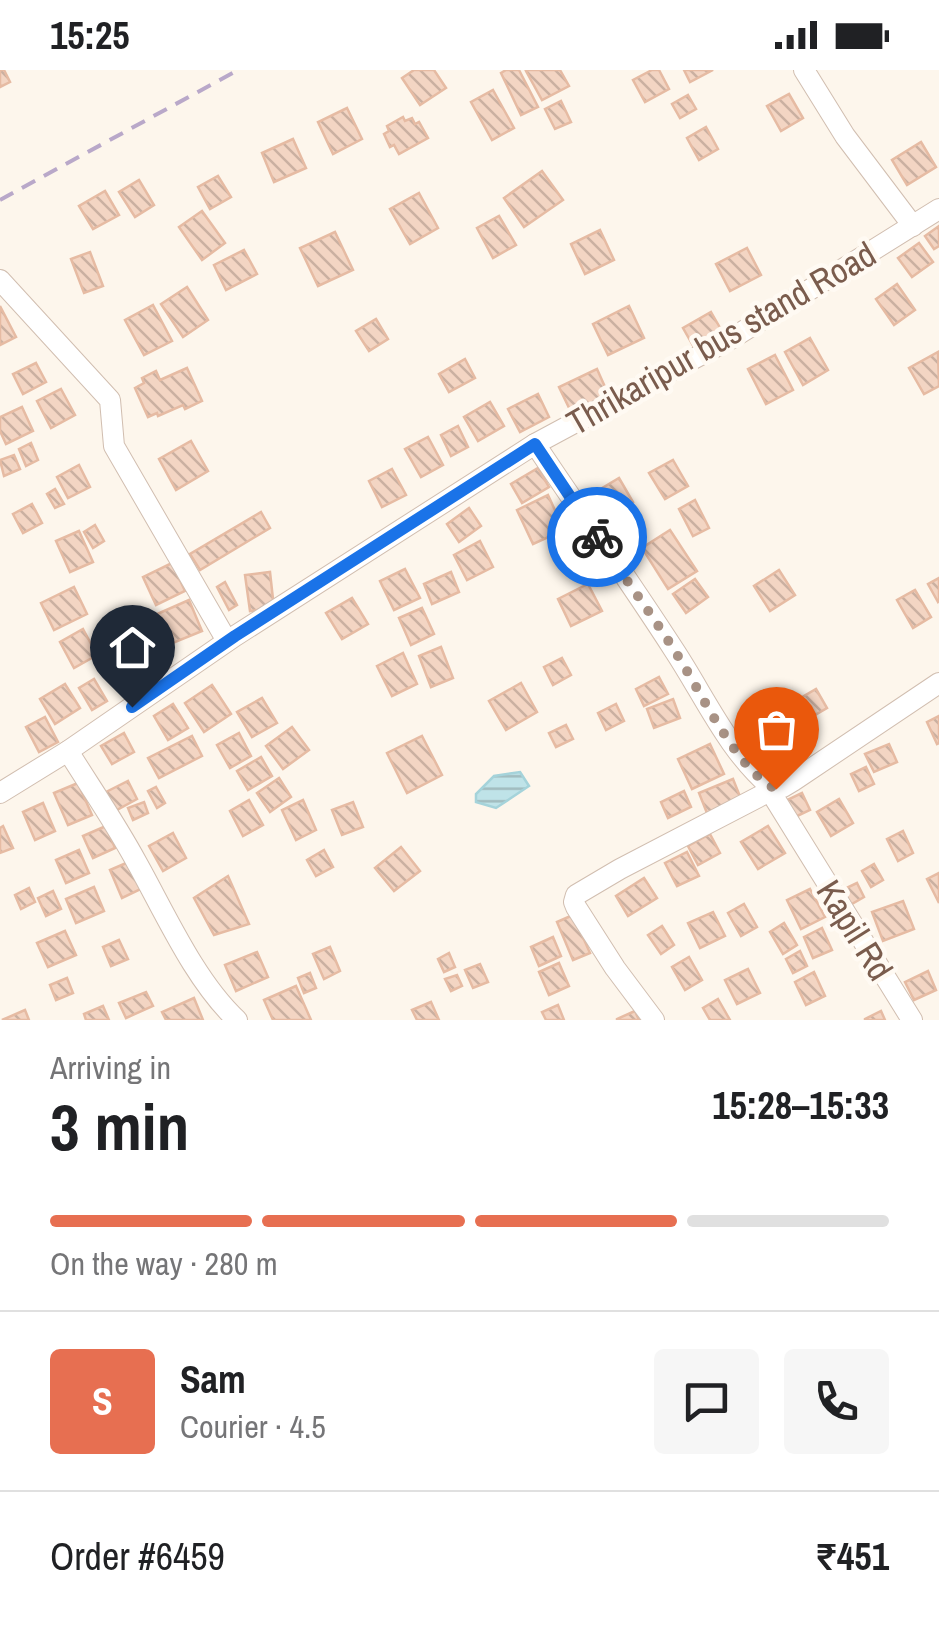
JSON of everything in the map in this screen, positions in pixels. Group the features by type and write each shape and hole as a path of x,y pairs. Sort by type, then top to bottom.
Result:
{"street":[{"path":"804,70 845,136 912,226"},
{"name":"Thrikaripur bus stand Road","path":"0,793 68,751 231,638 535,444 734,337 939,210"},
{"path":"0,280 110,400 114,446 231,638"},
{"name":"Kapil Rd","path":"535,444 676,652 738,752 771,790 912,1020"},
{"path":"224,610 231,638"},
{"path":"654,1020 576,908 576,895 771,790 784,787 939,683"},
{"path":"68,751 208,986 237,1020"}],"water":[{"path":"520,772 529,786 496,808 476,802 476,794 494,776"}],"building":[{"path":"0,70 4,70 10,82 0,87"},
{"path":"414,70 434,70 446,88 420,105 402,78"},
{"path":"519,70 538,107 521,115 501,73"},
{"path":"560,70 569,86 542,100 526,71"},
{"path":"659,70 669,89 645,102 633,80"},
{"path":"684,70 713,70 690,82"},
{"path":"493,90 514,128 492,140 471,102"},
{"path":"789,94 803,118 781,131 767,106"},
{"path":"688,95 696,109 680,118 672,104"},
{"path":"561,101 571,122 555,129 545,109"},
{"path":"347,108 362,139 333,154 318,122"},
{"path":"403,117 405,121 412,118 415,124 419,122 428,138 399,154 384,134 389,131 387,126"},
{"path":"706,127 718,149 699,160 687,138"},
{"path":"293,139 306,168 274,182 262,153"},
{"path":"921,142 936,167 907,185 892,160"},
{"path":"542,171 563,200 524,227 504,198"},
{"path":"218,176 231,197 210,209 198,187"},
{"path":"139,180 154,205 135,217 119,192"},
{"path":"105,191 119,215 93,229 79,206"},
{"path":"419,193 438,228 410,244 390,209"},
{"path":"202,211 225,243 202,260 179,227"},
{"path":"499,216 516,245 493,258 477,228"},
{"path":"939,226 939,246 934,249 925,236"},
{"path":"600,230 614,260 585,274 571,244"},
{"path":"335,232 353,270 318,286 300,248"},
{"path":"919,243 933,262 912,277 898,258"},
{"path":"747,248 761,275 730,291 716,264"},
{"path":"244,250 257,274 226,290 214,265"},
{"path":"90,252 103,286 84,293 71,259"},
{"path":"897,284 915,310 894,325 876,299"},
{"path":"187,287 208,320 183,337 161,304"},
{"path":"153,305 172,341 144,355 125,320"},
{"path":"0,306 16,337 0,345"},
{"path":"629,306 644,338 608,355 593,324"},
{"path":"711,312 723,333 695,349 683,328"},
{"path":"376,319 388,339 369,351 356,331"},
{"path":"810,338 828,370 803,385 785,352"},
{"path":"938,352 939,386 924,394 909,368"},
{"path":"775,355 793,390 766,404 748,369"},
{"path":"465,359 475,378 449,392 439,374"},
{"path":"36,363 46,382 23,394 13,374"},
{"path":"187,368 202,401 148,417 135,388 144,383 142,378 156,371 160,380"},
{"path":"597,369 609,396 572,414 559,387"},
{"path":"61,389 75,415 51,428 37,401"},
{"path":"538,394 549,417 520,432 508,409"},
{"path":"490,402 504,426 478,441 464,417"},
{"path":"22,407 33,431 6,444 0,431 0,417"},
{"path":"458,426 468,447 451,456 441,435"},
{"path":"428,437 443,465 421,477 405,449"},
{"path":"191,441 208,471 176,490 159,459"},
{"path":"31,443 38,460 26,466 19,449"},
{"path":"14,455 20,469 4,476 0,460"},
{"path":"673,460 688,486 665,499 649,473"},
{"path":"79,465 90,487 68,498 57,477"},
{"path":"538,468 549,487 522,503 511,484"},
{"path":"392,469 406,495 382,507 369,481"},
{"path":"619,478 633,502 607,517 594,493"},
{"path":"55,489 64,504 55,508 47,494"},
{"path":"548,495 564,530 533,544 517,510"},
{"path":"695,500 709,528 693,536 679,509"},
{"path":"32,504 42,523 23,533 13,514"},
{"path":"469,508 481,526 459,542 447,524"},
{"path":"261,512 270,528 200,570 190,554"},
{"path":"95,525 104,541 93,548 84,532"},
{"path":"670,530 697,571 668,589 642,548"},
{"path":"79,531 93,562 70,572 56,541"},
{"path":"480,541 493,567 467,580 454,555"},
{"path":"172,563 185,591 156,605 143,577"},
{"path":"405,569 420,598 394,610 380,581"},
{"path":"779,570 795,595 770,611 754,586"},
{"path":"270,572 274,608 250,611 245,575"},
{"path":"451,572 459,592 432,604 424,584"},
{"path":"939,578 939,601 938,602 928,584"},
{"path":"695,579 708,597 686,613 673,594"},
{"path":"225,582 237,605 229,610 217,587"},
{"path":"588,584 602,611 571,626 558,599"},
{"path":"74,587 87,614 54,630 41,603"},
{"path":"915,590 931,617 913,628 897,600"},
{"path":"352,598 368,624 342,639 326,613"},
{"path":"189,600 202,631 168,645 155,615"},
{"path":"422,608 434,634 411,645 399,618"},
{"path":"83,629 97,655 74,668 60,642"},
{"path":"441,647 453,678 431,687 419,656"},
{"path":"403,653 417,684 392,696 377,666"},
{"path":"562,658 571,675 553,685 544,667"},
{"path":"659,677 668,694 644,706 636,689"},
{"path":"94,679 107,701 92,710 79,688"},
{"path":"521,683 537,712 506,730 489,701"},
{"path":"65,684 80,708 55,724 40,699"},
{"path":"212,685 231,714 204,732 185,703"},
{"path":"816,689 827,708 803,722 792,703"},
{"path":"262,698 277,723 252,737 237,712"},
{"path":"673,699 680,718 654,728 647,709"},
{"path":"173,704 188,728 168,740 154,716"},
{"path":"616,704 624,721 606,730 598,713"},
{"path":"939,716 939,743 937,744 927,722"},
{"path":"45,717 58,742 39,752 26,727"},
{"path":"566,725 573,739 556,747 549,733"},
{"path":"292,727 309,750 283,769 266,746"},
{"path":"124,733 134,752 112,764 101,746"},
{"path":"239,733 251,756 230,768 217,745"},
{"path":"192,736 202,756 159,778 148,758"},
{"path":"422,736 442,775 407,793 387,753"},
{"path":"710,744 724,774 692,789 678,759"},
{"path":"889,744 897,762 874,772 865,754"},
{"path":"261,757 272,776 248,790 237,771"},
{"path":"866,767 874,784 859,791 851,774"},
{"path":"279,778 291,797 270,812 257,793"},
{"path":"733,779 741,799 707,813 699,793"},
{"path":"128,781 137,799 115,811 106,792"},
{"path":"78,783 92,815 68,825 54,793"},
{"path":"156,787 165,803 157,808 148,791"},
{"path":"684,791 691,807 668,818 661,802"},
{"path":"802,793 810,810 795,817 787,800"},
{"path":"839,799 853,823 831,836 817,812"},
{"path":"249,800 263,825 243,836 230,811"},
{"path":"303,800 316,830 296,840 282,810"},
{"path":"144,802 148,813 133,820 128,808"},
{"path":"353,802 363,827 342,835 332,810"},
{"path":"43,803 55,831 35,840 23,812"},
{"path":"3,826 13,848 0,853 0,828"},
{"path":"106,826 115,848 93,858 83,836"},
{"path":"768,826 785,853 758,869 741,842"},
{"path":"903,831 913,853 898,861 887,839"},
{"path":"173,833 186,858 163,871 149,846"},
{"path":"710,834 720,853 698,865 688,846"},
{"path":"401,847 420,871 394,891 375,868"},
{"path":"79,850 89,873 66,883 56,860"},
{"path":"324,850 333,867 316,876 307,860"},
{"path":"687,852 699,876 677,886 665,863"},
{"path":"131,861 143,888 122,898 110,870"},
{"path":"874,864 883,880 871,887 862,871"},
{"path":"939,873 939,903 927,879"},
{"path":"228,876 249,924 214,935 194,898"},
{"path":"644,878 657,898 628,916 616,896"},
{"path":"857,883 864,897 850,905 842,890"},
{"path":"94,887 104,911 76,923 66,899"},
{"path":"29,888 35,902 21,909 15,895"},
{"path":"810,889 825,917 801,929 787,900"},
{"path":"53,891 61,909 46,916 38,898"},
{"path":"903,901 914,929 883,941 872,912"},
{"path":"744,904 757,927 741,936 728,913"},
{"path":"713,912 725,936 700,948 688,923"},
{"path":"573,915 590,953 573,960 557,922"},
{"path":"784,923 797,945 783,954 770,932"},
{"path":"662,926 674,945 661,954 648,935"},
{"path":"822,928 832,950 813,958 804,937"},
{"path":"65,931 76,955 48,967 37,943"},
{"path":"553,937 561,956 539,966 531,947"},
{"path":"119,940 128,959 111,966 103,947"},
{"path":"330,947 340,971 324,979 313,954"},
{"path":"800,951 807,966 793,973 786,959"},
{"path":"257,952 268,977 236,991 225,965"},
{"path":"449,953 455,967 444,972 438,959"},
{"path":"689,957 702,980 685,990 672,967"},
{"path":"559,963 569,986 549,995 539,972"},
{"path":"480,964 488,982 473,988 465,970"},
{"path":"748,969 760,993 737,1004 725,980"},
{"path":"928,971 936,990 914,1000 905,982"},
{"path":"814,972 825,996 806,1005 795,982"},
{"path":"310,973 316,988 304,993 298,978"},
{"path":"457,975 462,986 451,991 445,979"},
{"path":"67,978 73,993 56,1000 50,985"},
{"path":"296,986 311,1020 273,1020 264,1000"},
{"path":"146,992 153,1006 126,1018 119,1003"},
{"path":"194,998 203,1020 166,1020 162,1012"},
{"path":"718,999 730,1020 710,1020 703,1008"},
{"path":"431,1002 439,1020 417,1020 412,1010"},
{"path":"558,1005 564,1020 546,1020 542,1012"},
{"path":"103,1006 109,1020 86,1020 84,1014"},
{"path":"25,1010 29,1020 2,1020"},
{"path":"635,1011 639,1020 617,1020 617,1019"},
{"path":"881,1011 885,1020 865,1020 865,1019"}],"railway":[{"path":"0,200 238,70"}],"way so far":[{"path":"597,537 738,752 756,775 776,789"}],"route":[{"path":"132,707 235,636 535,444 597,537"}]}
